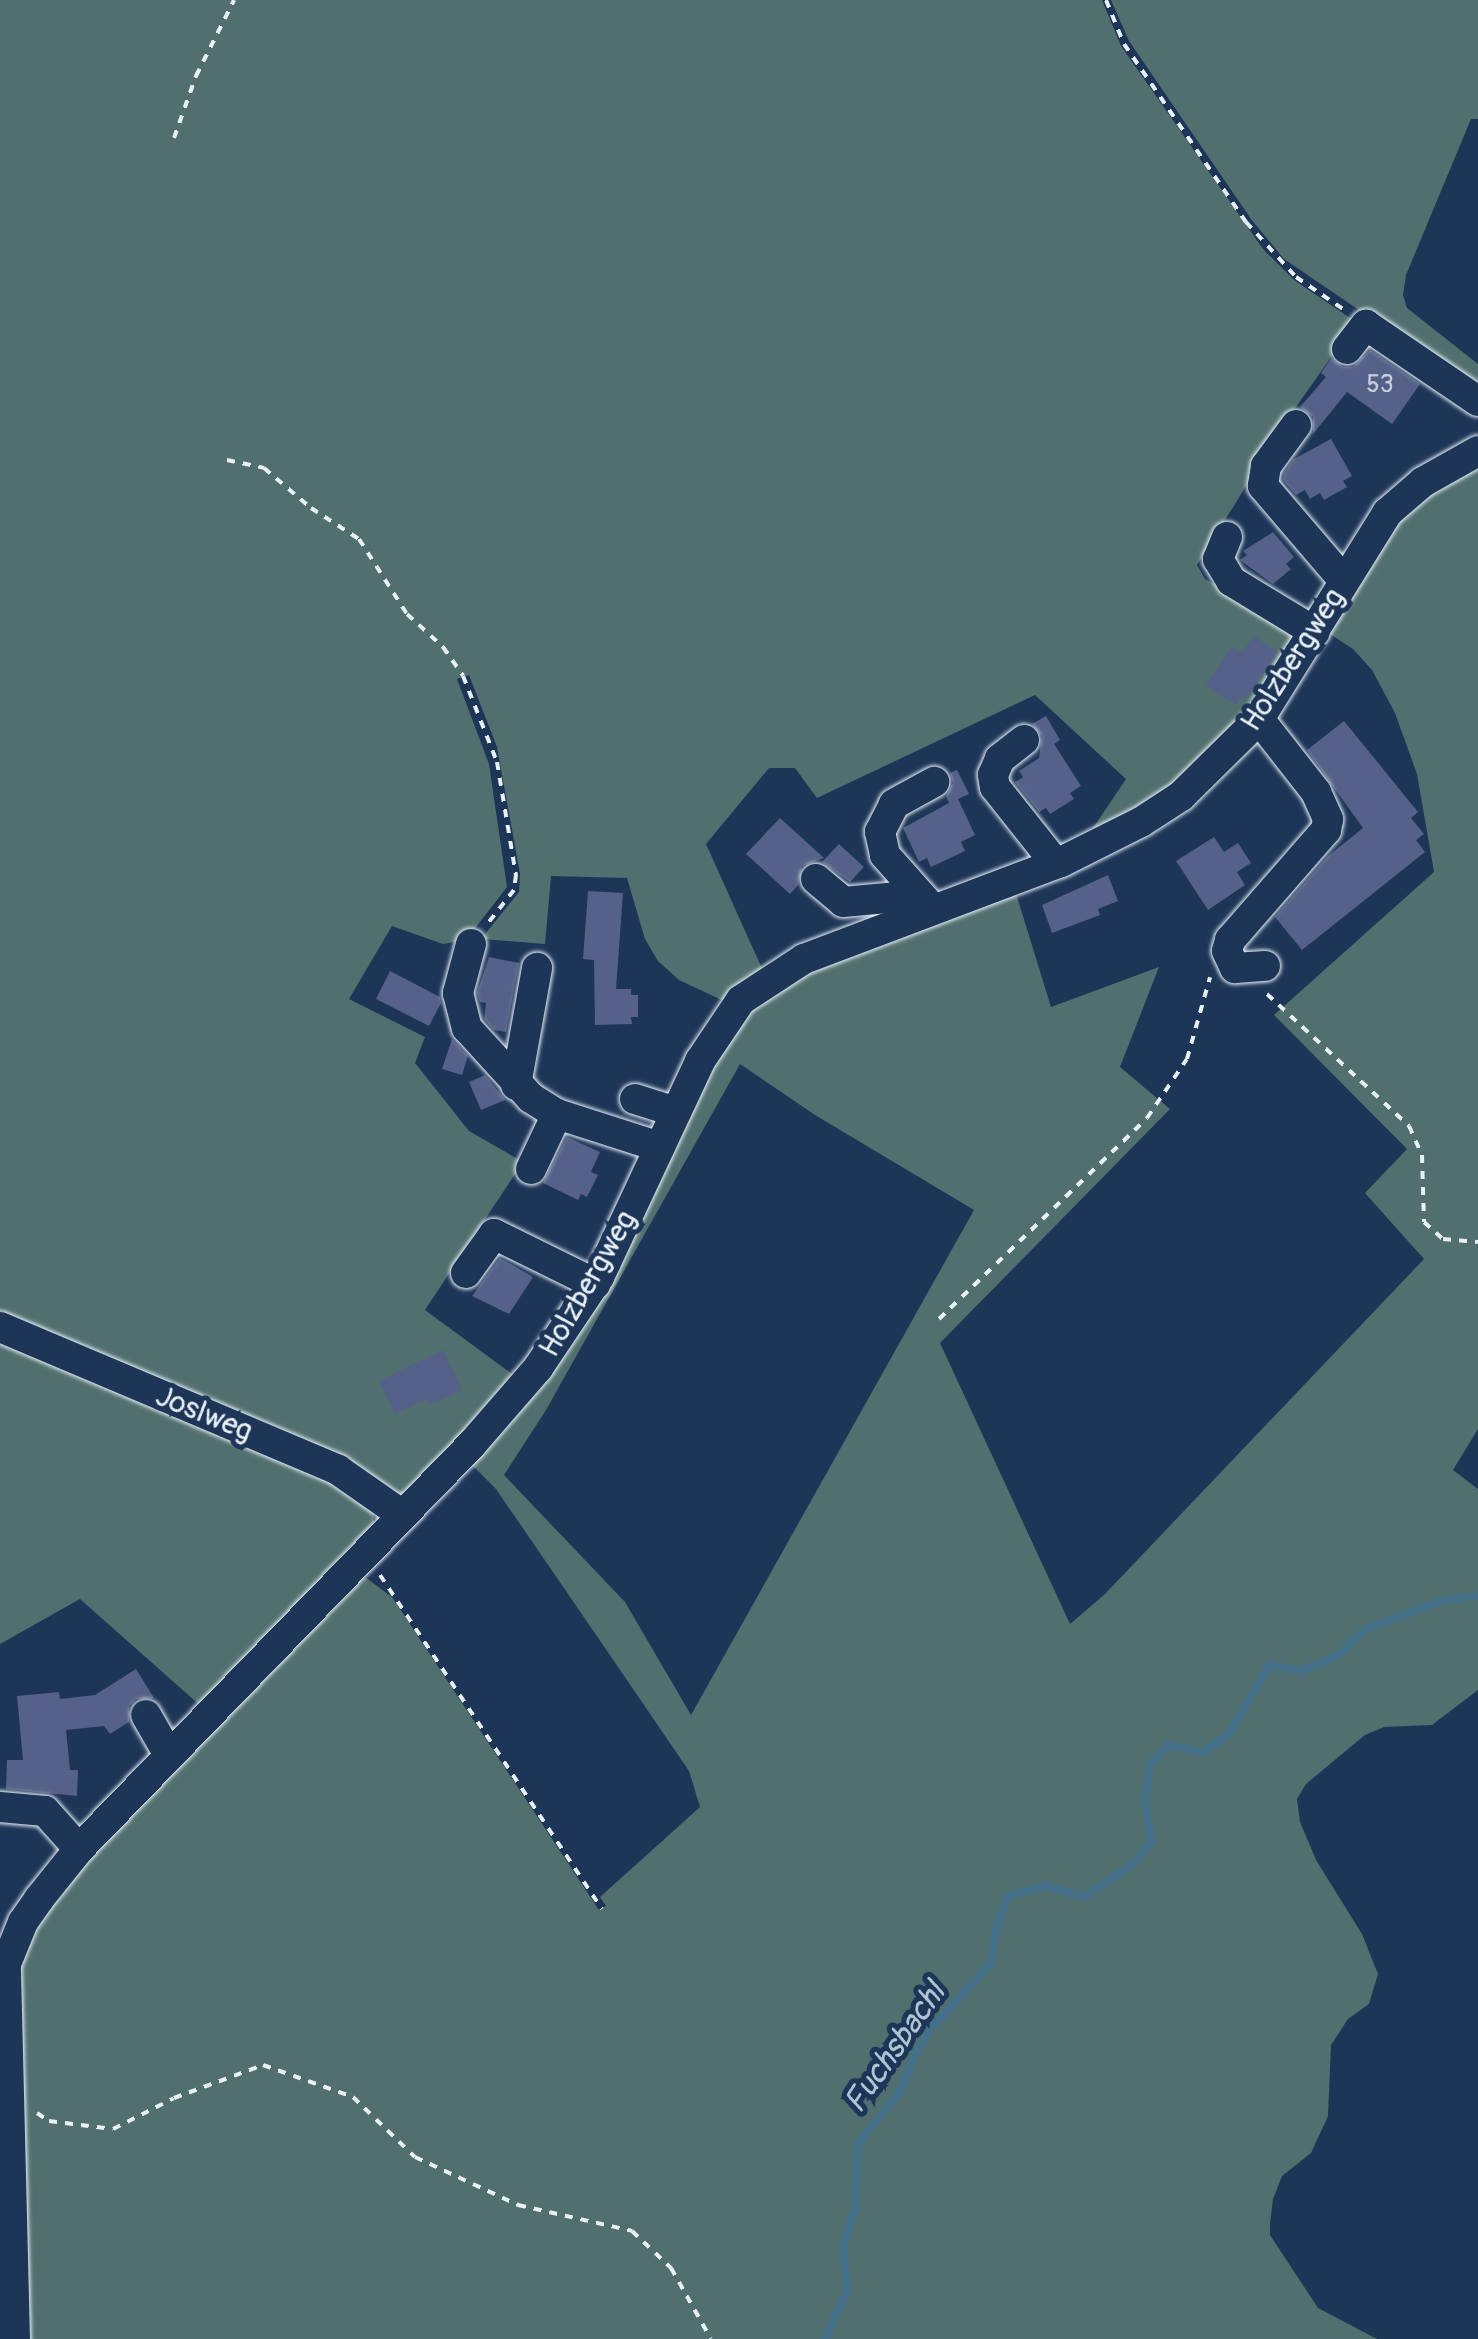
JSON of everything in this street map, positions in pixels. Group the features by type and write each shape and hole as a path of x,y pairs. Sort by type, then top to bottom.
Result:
{"street":[{"path":"1356,337 1478,401"},
{"path":"1296,425 1266,466 1264,486 1344,581"},
{"name":"Holzbergweg","path":"15,2339 6,1964 23,1922 79,1849 472,1444 538,1368 595,1284 711,1040 750,991 804,959 926,901 1056,864 1162,810 1217,766 1259,719 1387,513 1423,482 1478,450"},
{"path":"1227,537 1218,559 1231,582 1314,632"},
{"path":"1243,958 1326,830 1328,818 1316,792 1259,719"},
{"path":"1024,740 1000,759 993,775 994,787 1056,864"},
{"path":"926,901 885,855 880,832 894,804 934,782"},
{"path":"816,879 843,902 926,901"},
{"path":"472,944 460,978 462,1016 476,1041 516,1084 558,1114 660,1147"},
{"path":"516,1084 538,968"},
{"path":"635,1100 676,1112"},
{"path":"531,1169 558,1114"},
{"path":"466,1273 494,1234 595,1284"},
{"name":"Joslweg","path":"0,1327 338,1470 400,1514"},
{"path":"146,1716 169,1755"},
{"path":"0,1807 45,1811 79,1849"}],"path":[{"path":"174,138 196,76 234,0"},
{"path":"1106,0 1124,44 1266,247 1356,337"},
{"path":"227,460 264,468 311,508 359,539 407,614 443,648 464,676 496,762 516,875 510,897 472,944"},
{"path":"939,1319 1147,1118 1187,1059 1217,958 1243,958 1409,1126 1422,1155 1424,1222 1443,1238 1478,1242"},
{"path":"364,1552 602,1909"},
{"path":"9,2093 49,2122 114,2129 174,2098 263,2065 353,2097 414,2157 518,2206 632,2230 670,2268 711,2339"}],"green space":[{"path":"0,0 1102,0 1121,46 1263,249 1294,280 1356,322 1291,414 1197,565 1205,579 1304,635 1212,760 1083,843 1126,779 1035,695 817,798 795,768 769,768 706,844 764,973 728,1003 679,980 658,961 645,939 627,878 551,876 545,944 481,939 519,892 520,874 497,747 469,675 457,679 489,764 507,887 466,940 443,944 392,926 349,999 425,1037 415,1063 469,1131 523,1162 425,1310 519,1379 408,1493 397,1494 0,1317"},
{"path":"1111,0 1478,0 1478,119 1471,119 1406,275 1403,295 1407,308 1478,364 1478,391 1284,259 1251,219 1129,41"},
{"path":"1478,457 1478,1429 1453,1470 1478,1489 1478,1690 1432,1725 1384,1727 1365,1735 1306,1784 1297,1799 1300,1822 1316,1860 1362,1934 1378,1974 1369,2004 1348,2019 1331,2045 1328,2116 1311,2153 1282,2176 1273,2199 1270,2223 1270,2235 1318,2308 1377,2339 22,2339 13,1994 29,1926 45,1903 356,1576 365,1577 392,1597 599,1910 606,1906 600,1897 700,1807 689,1771 496,1489 474,1467 464,1464 478,1449 707,1065 768,989 1014,887 1051,1007 1159,967 1120,1067 1170,1109 940,1343 1070,1624 1104,1595 1424,1259 1365,1193 1407,1149 1274,1015 1434,872 1417,774 1395,713 1372,670 1353,649 1324,630 1381,533","holes":["740,1064 815,1115 974,1210 691,1715 625,1602 504,1475 546,1410"]},
{"path":"0,1333 336,1475 373,1509 374,1527 203,1708 80,1599 0,1644"}],"building":[{"path":"1370,350 1420,384 1392,424 1347,392 1313,434 1313,417 1300,407 1326,377 1321,373 1331,358 1343,367 1353,367"},
{"path":"1331,439 1352,476 1343,481 1347,487 1324,500 1320,493 1310,499 1305,490 1296,495 1283,480 1284,473 1294,459"},
{"path":"1273,532 1294,557 1286,564 1291,569 1273,584 1240,560 1247,555 1243,551"},
{"path":"1254,636 1278,653 1247,698 1243,695 1236,705 1206,685 1232,646 1242,653"},
{"path":"1046,716 1060,740 1054,744 1081,786 1070,793 1074,799 1050,814 1046,808 1039,812 1015,782 1023,777 1019,771 1039,758 1042,736 1032,724"},
{"path":"1344,721 1418,812 1411,818 1424,834 1416,840 1425,852 1302,950 1275,917 1328,856 1363,828 1307,750"},
{"path":"957,770 969,794 958,799 975,835 961,842 965,851 931,867 927,858 919,862 903,828 949,803 946,796 953,783 950,773"},
{"path":"780,818 824,858 802,866 798,885 790,894 746,854"},
{"path":"1214,837 1224,852 1238,843 1251,863 1237,872 1245,885 1208,910 1176,861"},
{"path":"839,844 864,867 850,882 822,862"},
{"path":"1108,875 1118,901 1098,909 1100,915 1052,933 1042,905"},
{"path":"588,891 623,893 616,989 631,989 631,995 638,995 638,1017 631,1017 632,1024 595,1025 594,960 583,959"},
{"path":"489,957 519,963 506,1032 494,1030 484,1019 486,1003 480,1002 477,993"},
{"path":"390,971 440,997 441,1003 429,1026 376,999"},
{"path":"452,1039 468,1056 462,1075 442,1069"},
{"path":"485,1075 505,1100 481,1110 469,1082"},
{"path":"567,1137 600,1152 591,1172 598,1175 587,1197 581,1194 578,1200 543,1183"},
{"path":"500,1258 533,1277 509,1314 472,1296"},
{"path":"443,1350 462,1390 430,1405 427,1399 395,1414 379,1381"},
{"path":"136,1669 154,1698 136,1699 129,1706 129,1722 110,1734 104,1726 66,1730 70,1770 78,1770 77,1796 6,1789 7,1760 23,1760 17,1696 59,1692 60,1699 95,1695"}],"waterway":[{"name":"Fuchsbachl","path":"825,2339 847,2291 843,2246 855,2210 858,2143 900,2092 916,2052 933,2026 991,1963 997,1925 1008,1896 1046,1886 1085,1897 1134,1863 1151,1842 1145,1800 1150,1765 1168,1745 1204,1752 1229,1734 1269,1665 1303,1671 1340,1654 1366,1629 1441,1601 1478,1596"}]}
